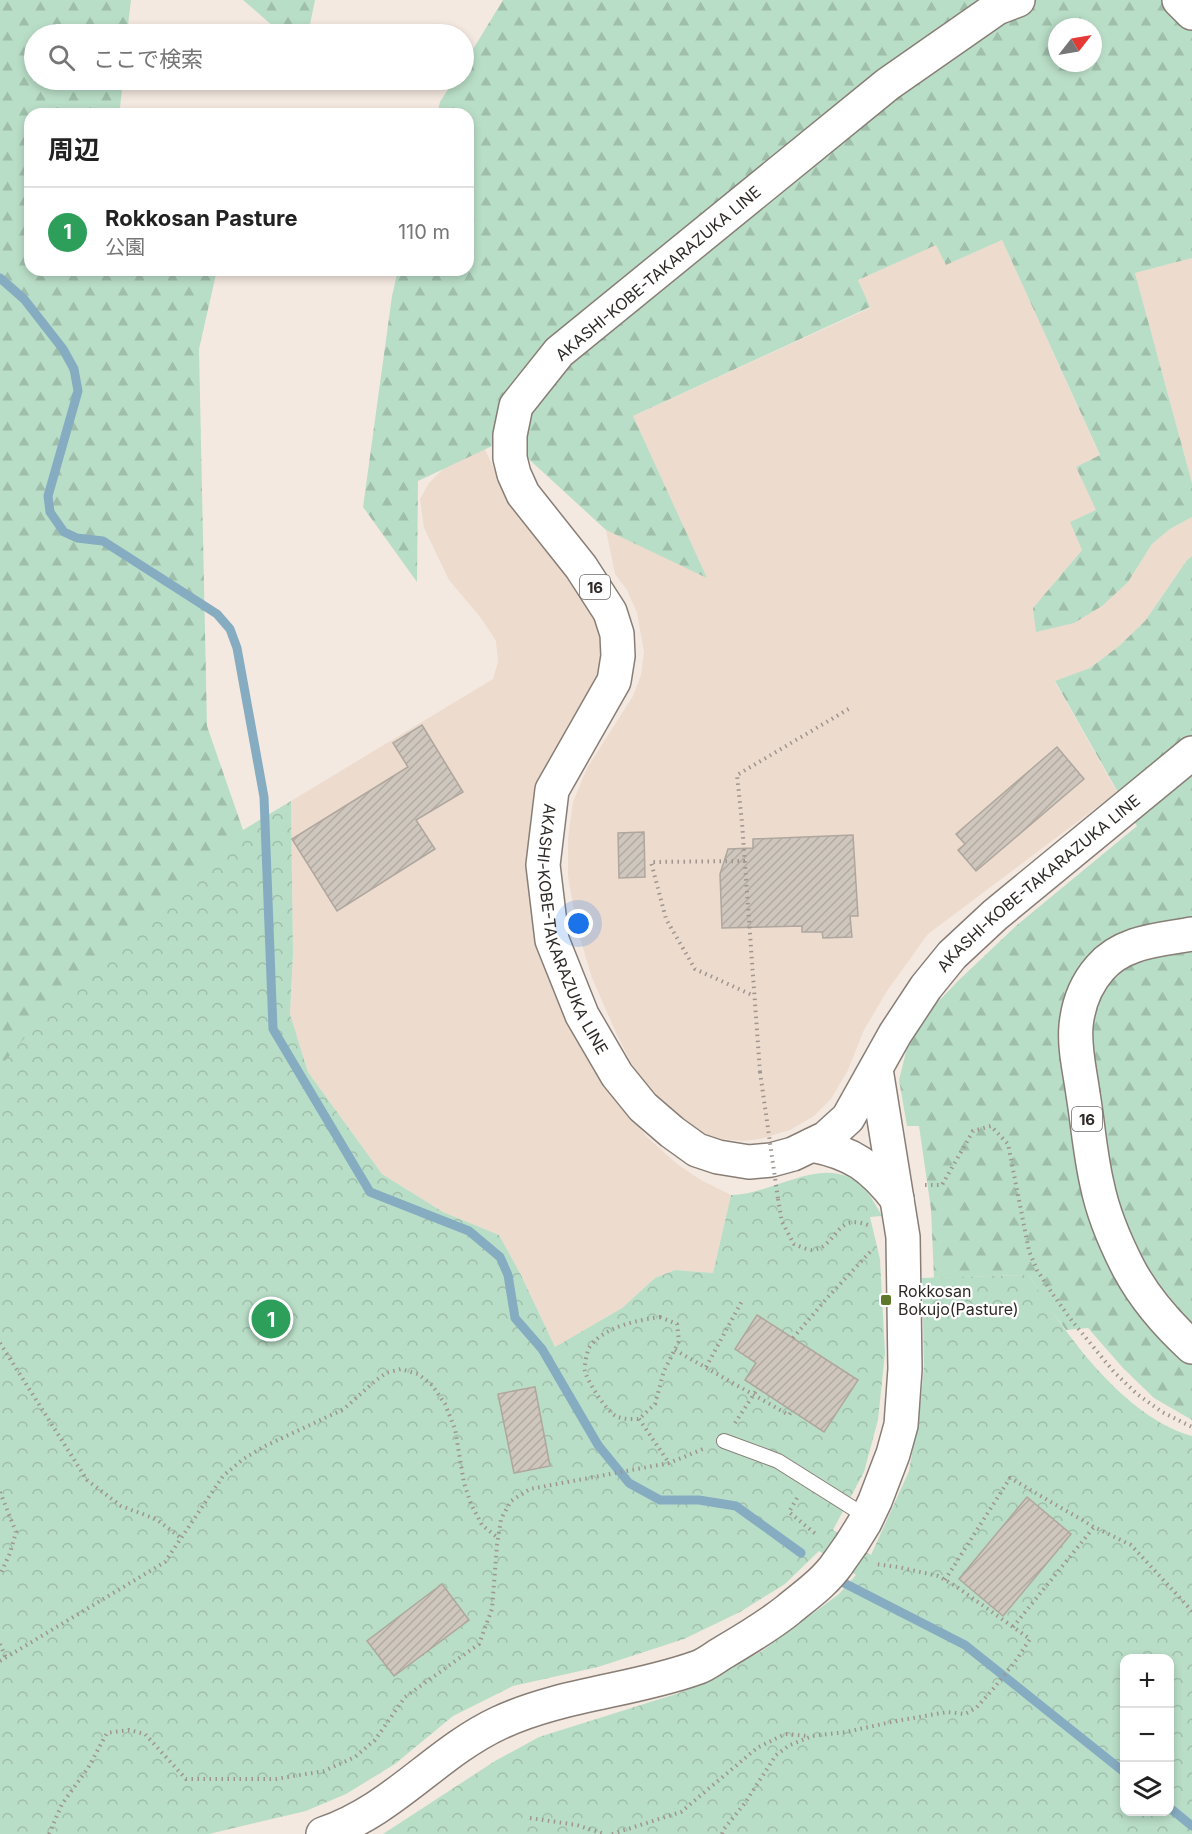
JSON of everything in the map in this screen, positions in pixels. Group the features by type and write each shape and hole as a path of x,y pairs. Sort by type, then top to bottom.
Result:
{"main road":[{"name":"AKASHI-KOBE-TAKARAZUKA LINE","path":"1018,0 998,8 888,84 559,352 516,406 510,435 510,458 514,474 523,494 596,589 610,612 618,634 618,656 614,681 552,790 543,865 552,940 582,1015 617,1075 643,1107 672,1132 697,1149 718,1157 749,1162 771,1160 793,1154 826,1137 848,1118 926,987 952,955 995,915 1192,753"},
{"path":"1179,0 1192,13"},
{"name":"16","path":"1192,934 1142,943 1111,957 1100,968 1084,993 1076,1023 1077,1059 1096,1183 1106,1218 1130,1271 1139,1285 1163,1316 1192,1347"},
{"path":"323,1834 348,1825 386,1803 473,1738 500,1723 543,1706 698,1668 771,1624 829,1576 855,1547 893,1454 901,1425 906,1340 903,1237 911,1192 876,1069"},
{"path":"812,1144 832,1149 859,1161 880,1178 911,1192"}],"lane":[{"path":"724,1441 778,1461 855,1547"}],"path":[{"path":"848,1222 839,1227 825,1245 811,1250 794,1244 782,1222 760,1072 745,861 736,776 852,707"},
{"path":"745,861 651,862 666,919 695,969 754,996"},
{"path":"911,1192 942,1185 973,1131 992,1126 1008,1144 1029,1251 1037,1270 1054,1296 1072,1321 1137,1394 1162,1412 1192,1427"},
{"path":"793,1338 876,1246"},
{"path":"706,1367 742,1301"},
{"path":"660,1317 677,1324 679,1341 664,1371 655,1404 639,1419 615,1416 603,1405 585,1371 588,1349 602,1335 632,1321 660,1317"},
{"path":"0,1343 87,1480 121,1506 156,1519 180,1538"},
{"path":"675,1350 789,1415 792,1411"},
{"path":"0,1661 165,1562 223,1476 242,1460 263,1447 344,1408 386,1373 401,1369 418,1374 432,1386 445,1404 455,1429 464,1484 471,1504 482,1525 498,1539"},
{"path":"639,1419 669,1462"},
{"path":"49,1834 62,1804 88,1768 107,1733 129,1730 145,1734 186,1779 276,1779 324,1771 355,1757 375,1740 405,1697 479,1644 492,1610 501,1519 511,1501 530,1489 654,1465"},
{"path":"945,1580 1010,1478 1094,1527 1131,1545 1192,1611"},
{"path":"0,1492 16,1532 0,1575"},
{"path":"789,1512 818,1536"},
{"path":"1013,1626 1094,1527"},
{"path":"612,1834 681,1812 757,1748 785,1734 812,1736 846,1732 946,1712 965,1714 976,1707 994,1688 1030,1639 938,1576 898,1567 855,1547"},
{"path":"0,1644 6,1658"},
{"path":"722,1834 776,1755 789,1745 812,1736"},
{"path":"530,1818 577,1825 604,1834"}],"shaded area":[{"path":"1002,240 1100,456 1096,510 1082,550 1033,608 1128,582 1152,544 1170,529 1192,517 1192,556 1145,621 1119,646 1090,668 1055,682 1117,792 928,934 887,991 864,1030 848,1070 831,1099 814,1116 790,1130 760,1139 744,1141 720,1139 690,1128 665,1106 637,1074 592,978 577,928 568,876 568,838 573,802 587,768 633,696 641,675 644,652 637,613 627,590 615,574 606,530 706,577 633,416 870,308 858,280 936,244 946,265"},
{"path":"1192,258 1192,483 1135,273"},
{"path":"483,445 506,495 524,523 574,582 592,612 598,625 602,654 600,678 538,786 530,820 529,864 621,1106 647,1137 677,1164 701,1180 731,1195 713,1273 675,1270 655,1278 622,1308 555,1347 499,1235 443,1212 382,1174 308,1072 290,1014 293,954 291,801 493,679 498,662 496,641 481,618 449,580 424,528 420,499 429,483 449,463"}],"green space":[{"path":"0,0 131,0 128,24 24,24 24,90 122,90 120,108 24,108 24,276 216,276 199,349 207,726 243,830 219,1002 0,1768"},
{"path":"243,0 315,0 310,24 271,24"},
{"path":"503,0 1192,0 1192,258 1135,273 1192,483 1192,517 1170,529 1152,544 1128,582 1102,606 1074,623 1036,632 1033,608 1082,550 1070,522 1096,510 1076,467 1100,455 1002,240 946,265 936,245 858,280 870,307 633,416 707,578 606,530 507,439 418,481 417,582 363,507 397,276 474,276 474,108 438,108 448,90 474,90 474,48"},
{"path":"1192,556 1192,1420 1154,1398 1123,1368 1088,1328 1066,1330 1029,1275 934,1278 931,1209 919,1126 907,1126 899,1080 908,1044 933,1007 1017,925 1137,826 1055,681 1090,668 1119,646 1145,621"},
{"path":"291,801 293,954 290,1014 308,1072 382,1174 443,1212 499,1235 555,1347 622,1308 655,1278 675,1270 713,1273 731,1195 748,1193 820,1173 836,1173 852,1179 867,1192 882,1216 870,1217 880,1259 885,1353 878,1420 864,1472 833,1530 871,1555 909,1471 921,1400 924,1365 922,1278 1029,1275 1078,1346 1120,1392 1143,1411 1167,1426 1192,1436 1192,1834 383,1834 495,1761 539,1737 679,1693 762,1651 839,1594 856,1575 819,1551 785,1584 740,1612 684,1639 598,1667 513,1686 453,1716 395,1764 346,1794 306,1811 209,1834 0,1834 0,1067 54,1003 243,830"}],"building":[{"path":"422,725 463,792 416,820 435,849 337,911 292,839 408,767 393,743"},
{"path":"1057,747 1084,779 976,871 958,850 965,844 956,834"},
{"path":"644,832 645,877 619,878 618,833"},
{"path":"853,835 858,916 850,916 852,937 823,938 822,932 802,932 802,926 722,928 720,874 728,849 753,848 753,839"},
{"path":"757,1315 858,1380 824,1432 745,1380 756,1363 735,1349"},
{"path":"535,1387 550,1466 514,1473 498,1394"},
{"path":"1027,1497 1071,1534 1003,1616 959,1579"},
{"path":"442,1584 469,1620 394,1676 367,1641"}],"waterway":[{"path":"0,278 24,299 63,349 74,369 78,391 48,496 50,512 64,532 77,538 103,541 217,614 230,629 237,648 264,797 273,1029 370,1192 469,1231 500,1257 508,1275 515,1318 542,1349 598,1445 629,1483 660,1500 699,1500 736,1506 801,1553"},
{"path":"844,1583 965,1645 1120,1769"},
{"path":"1174,1811 1192,1826"}],"place":[{"name":"Rokkosan Bokujo(Pasture)","path":"886,1300"},
{"name":"Rokkosan Pasture","path":"271,1319"}]}
